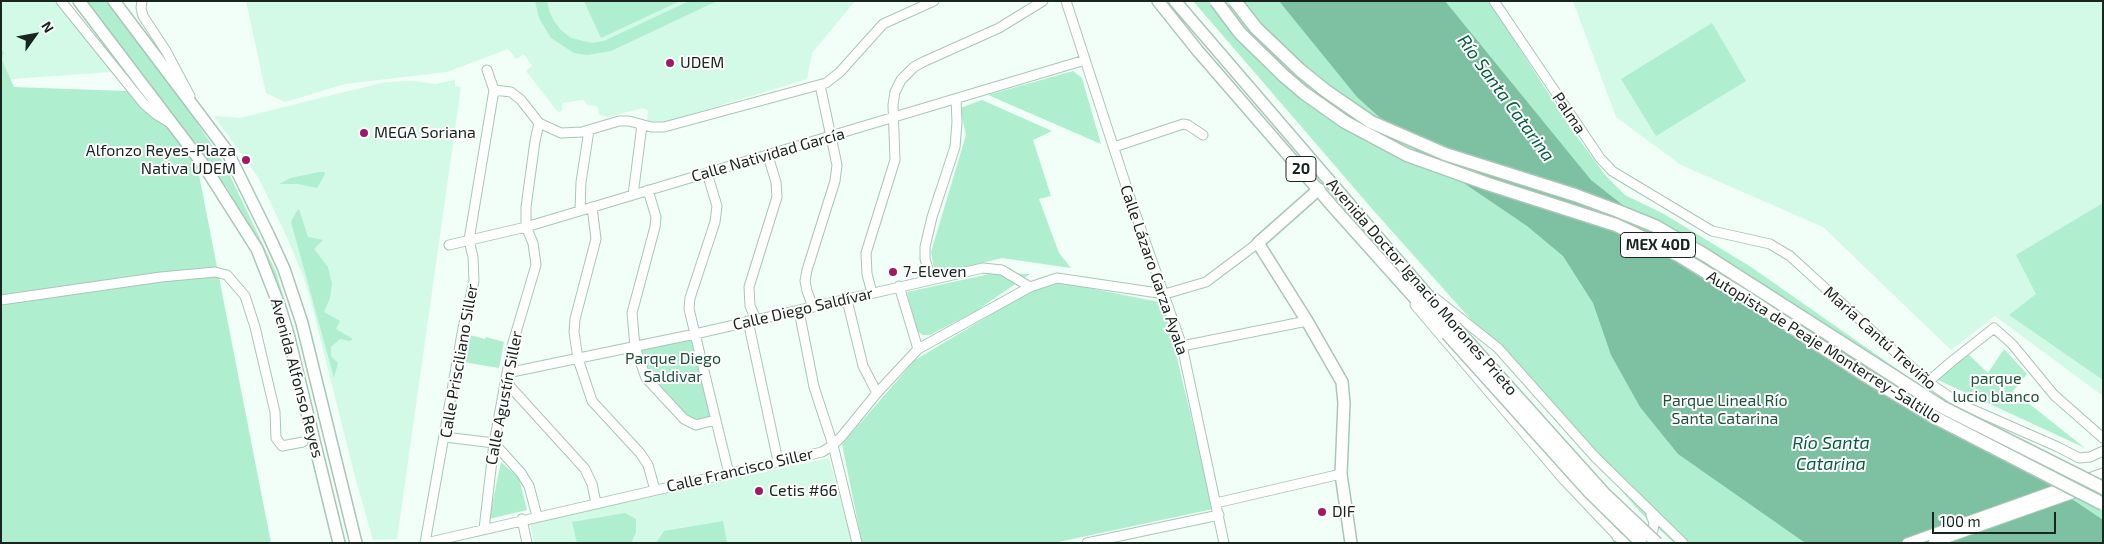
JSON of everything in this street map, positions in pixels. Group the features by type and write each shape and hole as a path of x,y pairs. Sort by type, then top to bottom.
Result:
{"highway":[{"name":"Autopista de Peaje Monterrey-Saltillo","path":"1216,1 1240,33 1284,76 1304,93 1361,131 1407,155 1633,233 1678,256 1738,292 1863,374 1934,417 2103,504"},
{"name":"Autopista de Peaje Monterrey-Saltillo","path":"1235,1 1256,28 1300,70 1326,91 1371,122 1444,154 1574,195 1655,226 1705,255 1942,407 2103,488"}],"main road":[{"name":"Avenida Alfonso Reyes","path":"79,1 205,167 257,249 288,334 339,543"},
{"name":"Avenida Alfonso Reyes","path":"114,1 197,110 233,163 286,277 302,323 356,543"},
{"name":"Avenida Doctor Ignacio Morones Prieto","path":"1158,1 1198,51 1405,287 1451,331 1604,493 1657,543"},
{"name":"Avenida Doctor Ignacio Morones Prieto","path":"1175,1 1420,288 1451,331 1589,492 1642,543"},
{"path":"1319,189 1258,243 1339,375 1344,392 1341,474 1351,543"}],"street":[{"path":"61,1 144,104 157,115 172,123"},
{"path":"142,1 143,16 166,51 197,110"},
{"path":"487,70 494,90 511,92 526,105 540,123 561,133 589,130 619,121 664,127 820,85 840,72 883,24 934,1"},
{"path":"872,293 867,274 866,253 895,160 896,140 892,119 895,92 901,80 914,67 1000,28 1043,1"},
{"name":"Calle Lázaro Garza Ayala","path":"1066,1 1182,346 1224,543"},
{"name":"Palma","path":"1494,1 1600,158 1612,171 1664,203"},
{"name":"Calle Natividad García","path":"449,245 526,227 1085,60"},
{"path":"813,307 805,281 837,173 832,136 820,85"},
{"name":"Calle Prisciliano Siller","path":"425,543 463,328 474,281 469,240 494,90"},
{"path":"931,279 925,259 925,248 932,217 955,148 958,122 956,99"},
{"name":"Calle Agustín Siller","path":"484,528 494,444 512,346 536,265 533,243 526,227 534,151 540,123"},
{"path":"1114,147 1183,124 1188,125 1203,136"},
{"path":"633,195 642,125"},
{"path":"580,210 581,182 589,130"},
{"path":"768,156 776,182 777,197 748,287 752,320 778,461"},
{"path":"707,173 716,206 715,222 690,298 689,309 729,474"},
{"path":"648,190 656,217 632,313 635,347 646,378 684,419 696,425 715,420"},
{"name":"María Cantú Treviño","path":"1664,203 1712,231 1770,244 1790,256 1928,382 1960,404 2082,458 2090,457 2103,451"},
{"path":"592,207 596,239 575,319 574,332 578,359 592,401 640,453 648,466 655,490"},
{"path":"1030,287 1057,278 1165,294 1206,282 1258,243"},
{"name":"Calle Diego Saldívar","path":"507,378 578,359 799,311 899,286 993,268 1002,270 1030,287"},
{"path":"1,300 161,277 215,272 228,275 245,296 255,327 275,412 276,438 282,446 304,442"},
{"path":"899,286 918,349"},
{"name":"Calle Francisco Siller","path":"425,543 522,519 813,454 833,445 877,393 918,349 1030,287"},
{"name":"Avenida Doctor Ignacio Morones Prieto","path":"1405,287 1424,318 1569,486 1620,540"},
{"name":"20","path":"1420,288 1498,348 1595,457 1683,543"},
{"path":"847,300 863,366 877,393"},
{"path":"799,311 814,388 833,445 857,543"},
{"path":"1182,346 1307,321"},
{"path":"1928,382 1950,362 1994,328 2012,344 2054,395 2103,438"},
{"path":"507,378 585,469 592,484 596,503"},
{"path":"445,437 494,444 521,473 529,486 537,516"},
{"path":"2058,447 2084,454 2103,446"},
{"path":"1908,543 2103,473"},
{"path":"1216,503 1341,474"},
{"path":"1933,543 2103,483"},
{"path":"1620,540 1639,541 1650,535 1654,523 1649,511"},
{"path":"1086,543 1218,515"},
{"path":"522,519 527,543"}],"shaded area":[{"path":"1,1 57,1 112,72 10,79 2,60 4,52 1,50"},
{"name":"UDEM","path":"246,1 855,1 812,53 807,79 659,124 647,123 648,111 643,108 608,117 600,115 597,106 587,105 582,100 562,103 562,111 558,112 526,71 532,66 524,54 516,59 508,49 447,72 345,84 285,102 266,93"},
{"path":"1573,1 2103,1 2103,396 1995,316 1951,350 1823,227 1681,165 1616,117"},
{"path":"455,80 455,86 461,87 397,539 373,540 303,276 258,177 214,116 240,118 385,82 414,81 435,84"},
{"name":"Cetis #66","path":"829,458 852,543 534,543 530,523"}],"green space":[{"path":"85,1 106,1 176,93 183,93 185,105 224,163 276,272 298,344 270,266 256,239 227,188 193,144 271,543 1,543 1,50 4,52 2,60 14,87 154,92"},
{"path":"535,1 547,1 554,21 571,38 592,43 604,41 689,1 717,1 611,51 587,55 574,53 551,38 539,18"},
{"path":"584,1 680,1 601,38"},
{"name":"Parque Lineal Río Santa Catarina","path":"1193,1 1489,1 1570,127 1606,176 1625,195 1664,214 1751,267 1927,390 2103,482 2103,543 1674,543 1641,513 1374,211"},
{"path":"1712,23 1746,81 1656,136 1621,79"},
{"path":"1073,71 1082,78 1101,144 988,95"},
{"path":"982,100 1052,131 1033,140 1051,196 1039,199 1059,253 1071,268 1002,258 940,274 934,270 931,252 966,135 960,108"},
{"path":"324,172 325,174 317,188 298,184 279,184 291,178"},
{"path":"2103,203 2103,380 2009,315 2036,294 2016,255"},
{"path":"299,209 308,237 323,240 314,249 328,267 332,284 330,298 324,312 340,321 336,329 353,339 349,341 340,339 331,347 331,356 338,363 334,378 291,222"},
{"path":"994,273 1030,274 976,311 930,335 923,335 917,331 907,292"},
{"path":"1049,280 1164,303 1213,509 1054,543 862,543 842,444 915,360"},
{"path":"466,334 504,342 499,368 463,362"},
{"name":"Parque Diego Saldivar","path":"692,339 712,418 691,421 652,382 641,348"},
{"name":"parque lucio blanco","path":"2004,349 2027,374 2013,391 2085,448 1938,380 1967,353 1988,373"},
{"path":"501,462 519,478 527,510 489,519"},
{"path":"625,513 636,519 636,532 632,541 634,543 577,543 572,522"},
{"path":"723,521 727,542 656,543 664,531"}],"water":[{"name":"Río Santa Catarina","path":"1279,1 1445,1 1591,180 1729,289 2063,493 2103,520 2103,543 1806,543 1801,540 1678,454 1640,407 1611,355 1593,303 1563,256 1527,226 1418,152 1357,97"}],"place":[{"name":"UDEM","path":"670,63"},
{"name":"MEGA Soriana","path":"364,133"},
{"name":"Alfonzo Reyes-Plaza Nativa UDEM","path":"246,160"},
{"name":"7-Eleven","path":"893,272"},
{"name":"Cetis #66","path":"759,491"},
{"name":"DIF","path":"1322,512"}]}
